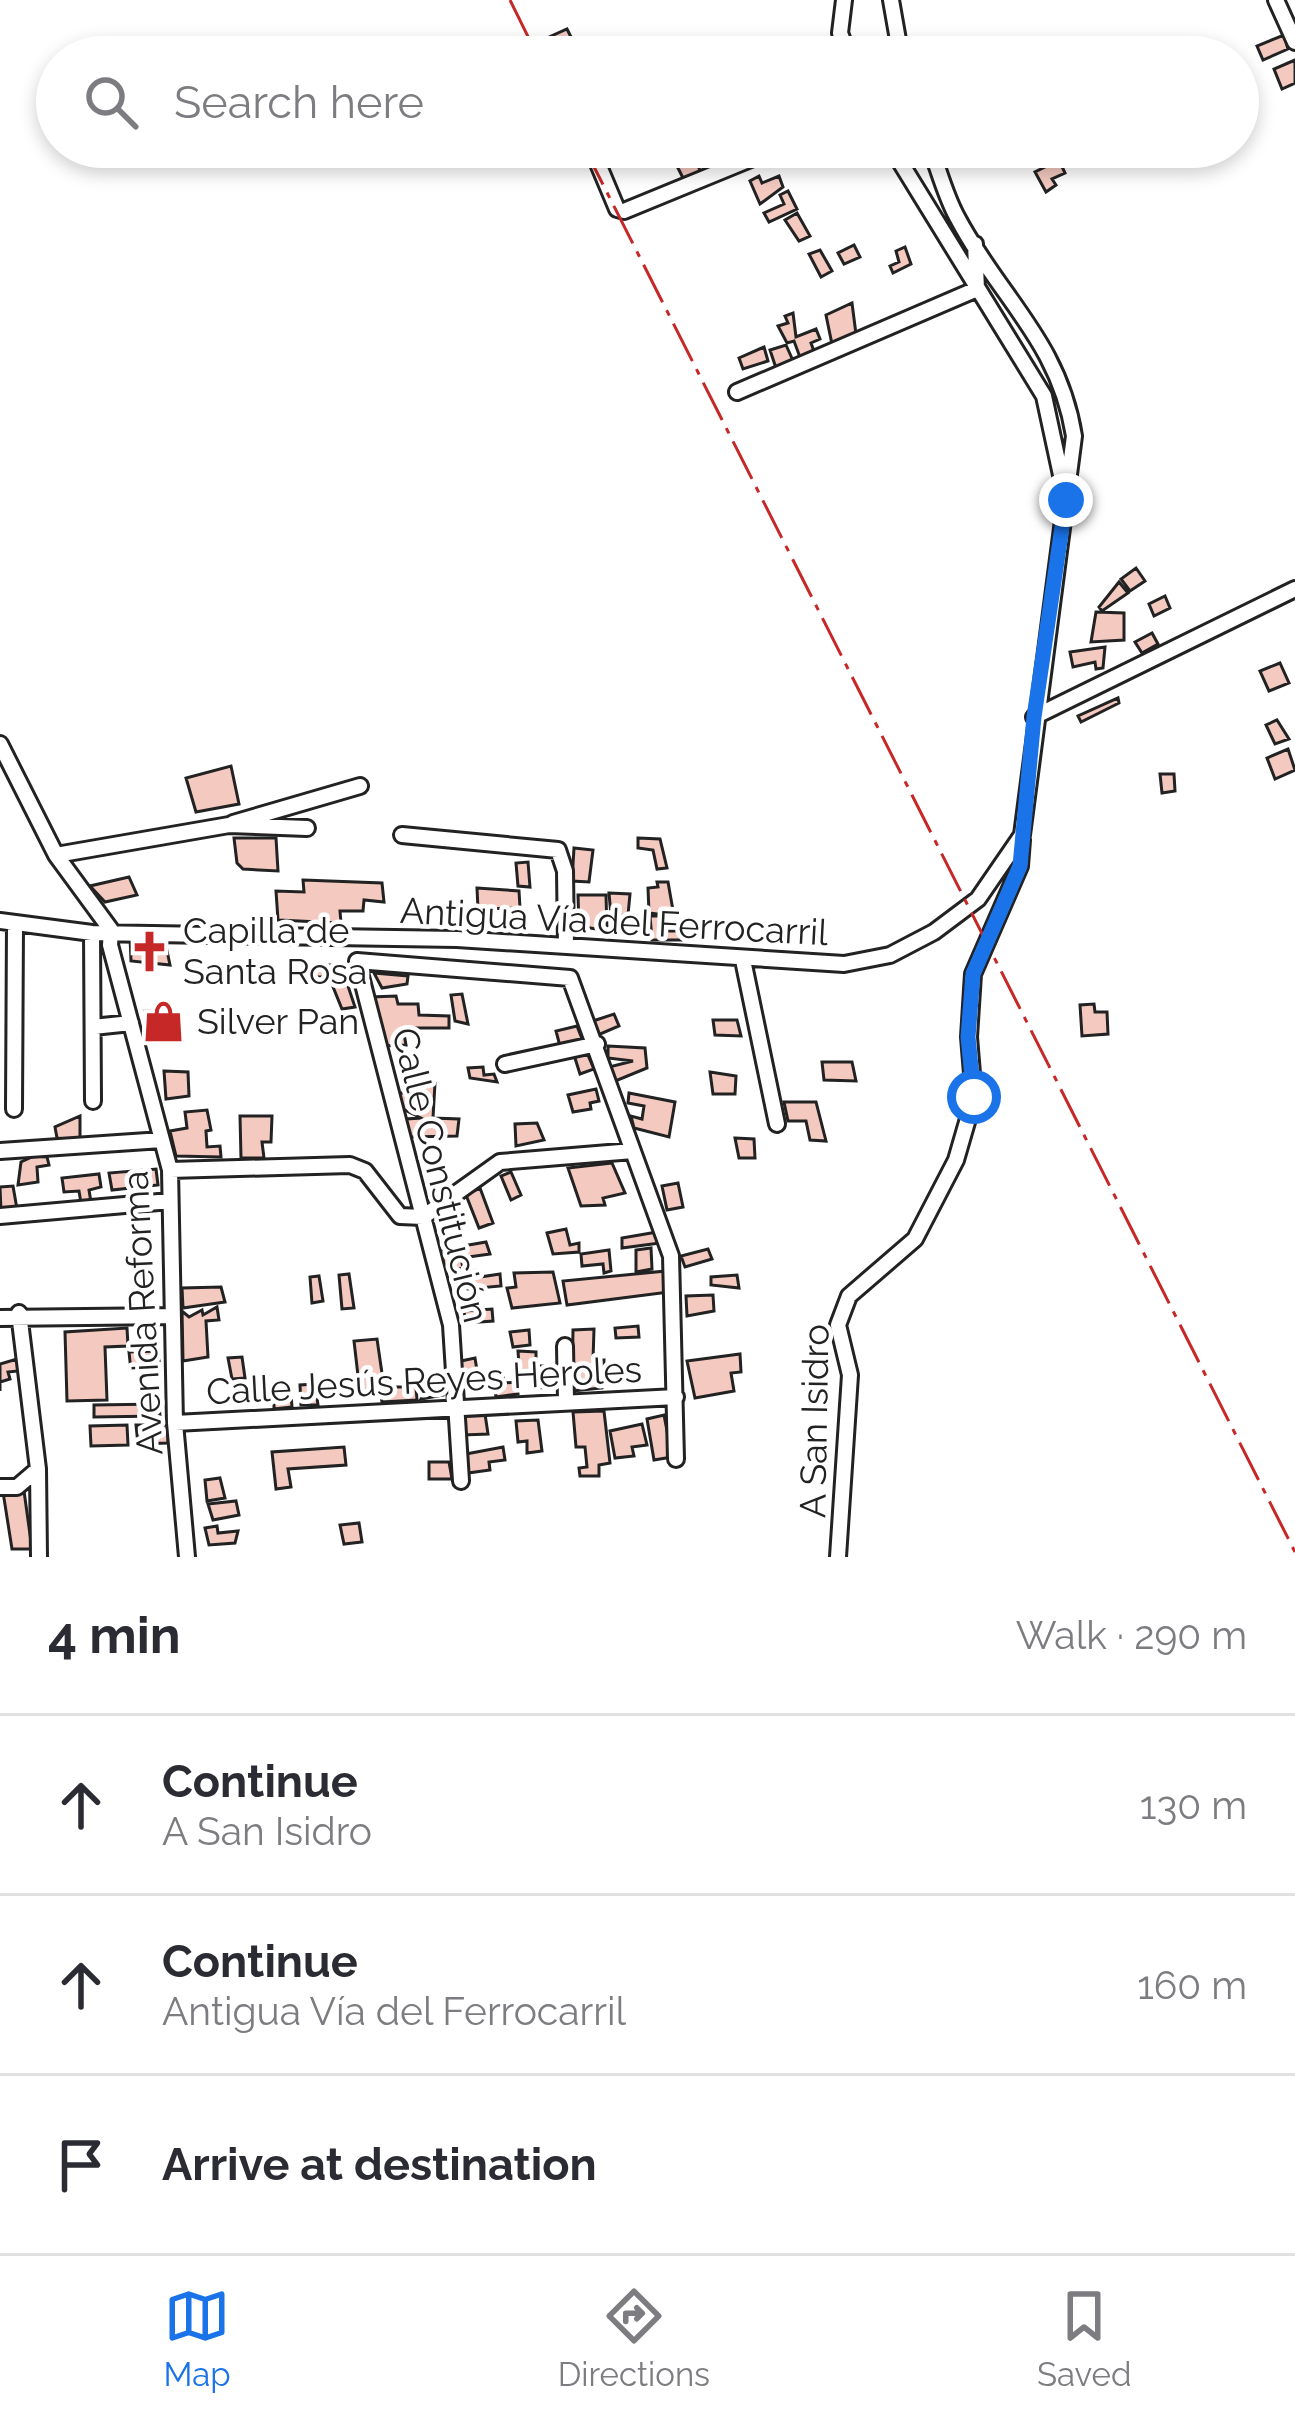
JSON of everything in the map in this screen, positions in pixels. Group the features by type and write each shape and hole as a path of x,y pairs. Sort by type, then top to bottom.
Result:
{"street":[{"path":"841,36 844,0"},
{"path":"891,0 897,36"},
{"path":"1276,0 1295,42"},
{"path":"600,168 617,209 624,212 730,168"},
{"path":"904,168 1044,396 1066,500"},
{"name":"Antigua Vía del Ferrocarril","path":"7,923 92,933 457,939 844,964 890,955 934,932 977,899 1022,835 1074,436 1068,396 1050,352 957,216 938,168"},
{"path":"975,243 977,289"},
{"path":"736,392 977,289"},
{"path":"1034,717 1295,589"},
{"name":"Avenida Reforma","path":"0,744 56,855 111,930 170,1170 175,1423 187,1557"},
{"path":"229,825 255,813 361,786"},
{"path":"56,855 229,825 307,828"},
{"path":"403,835 558,850 566,872 566,945"},
{"name":"A San Isidro","path":"838,1557 850,1375 838,1325 849,1296 915,1239 956,1160 974,1097 968,1037 973,974 1020,866 1022,835"},
{"path":"7,923 14,1109"},
{"path":"92,933 93,1102"},
{"path":"457,939 455,968 571,978 671,1256 676,1459"},
{"path":"742,960 777,1124"},
{"name":"Calle Constitución","path":"455,968 356,961 451,1325 461,1481"},
{"path":"93,1027 131,1023"},
{"path":"505,1064 597,1044"},
{"path":"0,1151 162,1140"},
{"path":"170,1170 350,1165 365,1171 400,1216 423,1217 500,1162 633,1151"},
{"path":"0,1216 170,1201"},
{"path":"0,1318 20,1313 172,1316"},
{"path":"20,1313 38,1469 39,1557"},
{"path":"566,1346 566,1401"},
{"name":"Calle Jesús Reyes Heroles","path":"175,1423 676,1397"},
{"path":"0,1487 16,1486 38,1469"}],"building":[{"path":"1284,35 1288,49 1263,60 1259,45"},
{"path":"1295,60 1295,83 1282,89 1274,69"},
{"path":"678,168 699,168 702,175 685,182"},
{"path":"1063,168 1065,173 1052,179 1056,185 1046,192 1035,172"},
{"path":"759,176 762,183 779,176 783,187 760,204 750,181"},
{"path":"788,191 797,209 769,222 764,213 784,204 780,195"},
{"path":"797,213 810,236 799,241 785,220"},
{"path":"854,245 860,257 844,264 838,253"},
{"path":"905,247 911,264 893,273 890,266 899,262 896,251"},
{"path":"820,250 832,271 821,277 809,254"},
{"path":"852,303 856,334 833,349 826,315"},
{"path":"793,313 796,337 816,329 820,339 811,343 815,354 801,360 794,341 787,343 778,326 788,323 785,316"},
{"path":"786,345 795,365 777,371 770,350"},
{"path":"764,347 768,361 743,369 739,358"},
{"path":"1136,568 1145,581 1130,591 1121,579"},
{"path":"1119,582 1128,593 1102,611 1099,607"},
{"path":"1165,596 1170,608 1154,616 1149,604"},
{"path":"1096,612 1124,613 1124,640 1091,642"},
{"path":"1152,633 1158,644 1142,653 1135,642"},
{"path":"1105,647 1103,668 1096,669 1095,662 1073,667 1070,652"},
{"path":"1280,663 1289,683 1269,691 1260,671"},
{"path":"1118,698 1119,703 1081,722 1078,716"},
{"path":"1277,720 1289,739 1275,744 1266,725"},
{"path":"1288,749 1295,770 1275,779 1267,758"},
{"path":"231,766 239,804 196,812 186,778"},
{"path":"1160,774 1174,774 1175,791 1162,793"},
{"path":"234,838 276,838 278,871 243,869 237,863"},
{"path":"638,838 660,839 667,868 657,869 653,850 638,848"},
{"path":"574,848 593,850 589,882 572,881"},
{"path":"528,862 530,887 518,886 516,863"},
{"path":"129,877 137,895 105,902 90,886"},
{"path":"303,880 382,883 384,902 364,900 363,911 340,911 341,923 278,920 276,891 304,892"},
{"path":"657,882 668,882 674,916 649,913 648,888 658,887"},
{"path":"477,888 519,891 520,908 478,909"},
{"path":"609,893 630,894 628,915 611,916"},
{"path":"578,895 606,895 607,931 579,926"},
{"path":"650,916 663,916 664,931 680,931 681,940 652,940"},
{"name":"Capilla de Santa Rosa","path":"130,937 165,941 170,965 131,961"},
{"path":"332,965 345,977 355,1007 342,1009 329,977 310,977 307,966"},
{"path":"374,973 408,976 407,984 382,988"},
{"path":"462,994 468,1024 455,1021 451,995"},
{"path":"396,996 398,1004 418,1004 419,1015 449,1016 449,1028 403,1028 406,1045 383,1046 371,997"},
{"path":"1094,1004 1095,1012 1107,1012 1108,1034 1082,1036 1080,1005"},
{"name":"Silver Pan","path":"145,1011 178,1012 178,1029 153,1031"},
{"path":"614,1014 619,1026 598,1035 593,1021"},
{"path":"713,1020 737,1020 741,1036 715,1035"},
{"path":"577,1026 584,1044 561,1050 556,1031"},
{"path":"608,1046 645,1048 647,1068 613,1082 609,1067 633,1061 608,1058"},
{"path":"587,1053 594,1069 580,1074 574,1055"},
{"path":"403,1057 420,1058 420,1078 435,1083 433,1118 459,1119 457,1136 409,1137 406,1119 421,1118 399,1107 398,1093 405,1093"},
{"path":"822,1062 852,1062 856,1081 824,1080"},
{"path":"483,1067 484,1075 494,1074 497,1082 470,1078 468,1068"},
{"path":"164,1071 188,1072 189,1096 166,1099"},
{"path":"710,1072 736,1076 735,1094 713,1094"},
{"path":"596,1089 599,1101 590,1103 591,1109 573,1112 568,1095"},
{"path":"629,1093 675,1102 669,1137 634,1128 631,1116 642,1119 644,1106 628,1103"},
{"path":"784,1102 816,1102 826,1141 810,1140 806,1121 788,1121"},
{"path":"207,1110 211,1130 206,1131 207,1147 220,1146 221,1157 176,1156 170,1131 187,1128 185,1112"},
{"path":"80,1116 80,1142 57,1138 55,1127"},
{"path":"240,1116 272,1116 271,1142 262,1142 264,1158 241,1158"},
{"path":"537,1123 544,1140 516,1146 515,1124"},
{"path":"735,1138 754,1139 755,1158 739,1158"},
{"path":"47,1157 49,1165 37,1167 38,1182 18,1185 21,1162"},
{"path":"612,1163 625,1193 603,1198 605,1205 581,1206 568,1168"},
{"path":"156,1169 158,1185 112,1190 109,1173"},
{"path":"511,1172 521,1195 511,1200 501,1176"},
{"path":"99,1174 101,1187 89,1190 91,1202 81,1203 79,1191 64,1192 62,1178"},
{"path":"678,1183 683,1207 667,1210 662,1186"},
{"path":"13,1186 17,1209 1,1211 0,1187"},
{"path":"480,1188 493,1223 479,1228 466,1195"},
{"path":"566,1229 570,1245 579,1243 579,1252 553,1254 547,1233"},
{"path":"657,1232 660,1243 622,1248 622,1238"},
{"path":"486,1242 490,1254 461,1258 463,1268 446,1271 440,1250"},
{"path":"651,1248 652,1269 636,1272 636,1250"},
{"path":"708,1249 712,1259 685,1267 681,1256"},
{"path":"609,1250 611,1271 604,1273 603,1264 582,1266 581,1254"},
{"path":"478,1270 480,1277 500,1274 501,1286 468,1289 465,1272"},
{"path":"666,1271 669,1292 567,1305 563,1281"},
{"path":"553,1272 560,1303 512,1308 507,1288 516,1287 514,1273"},
{"path":"349,1274 354,1308 342,1309 339,1275"},
{"path":"737,1275 739,1288 711,1285 711,1277"},
{"path":"319,1276 323,1301 312,1303 310,1277"},
{"path":"221,1287 225,1302 183,1308 182,1288"},
{"path":"713,1295 714,1311 687,1316 686,1296"},
{"path":"217,1307 219,1320 206,1321 208,1357 183,1361 182,1311 189,1317"},
{"path":"492,1309 493,1321 466,1323 464,1311"},
{"path":"638,1326 639,1337 616,1338 615,1328"},
{"path":"127,1328 128,1346 105,1347 107,1400 67,1401 65,1332"},
{"path":"594,1329 593,1360 604,1360 602,1388 572,1391 573,1330"},
{"path":"529,1330 530,1345 513,1347 510,1332"},
{"path":"377,1339 384,1387 416,1387 417,1400 382,1402 381,1396 360,1393 354,1341"},
{"path":"158,1351 160,1370 131,1371 129,1352"},
{"path":"518,1351 536,1352 536,1366 551,1366 554,1387 536,1388 535,1378 520,1378"},
{"path":"740,1354 741,1372 731,1373 734,1391 695,1398 687,1361"},
{"path":"242,1357 245,1378 232,1379 228,1358"},
{"path":"475,1358 479,1383 462,1384 461,1361"},
{"path":"17,1359 18,1371 8,1372 10,1379 0,1382 0,1364"},
{"path":"502,1371 504,1383 517,1382 518,1394 496,1397 492,1372"},
{"path":"315,1384 318,1405 301,1405 300,1385"},
{"path":"432,1384 442,1384 443,1395 421,1399"},
{"path":"274,1395 291,1395 292,1407 274,1409"},
{"path":"159,1404 160,1416 94,1417 94,1405"},
{"path":"604,1411 610,1463 599,1465 599,1476 580,1476 579,1468 587,1467 585,1447 576,1447 573,1412"},
{"path":"485,1414 488,1434 463,1435 461,1416"},
{"path":"664,1415 672,1457 654,1460 647,1419"},
{"path":"538,1420 542,1451 527,1453 527,1441 518,1442 516,1421"},
{"path":"642,1424 647,1445 632,1447 634,1456 615,1458 610,1431"},
{"path":"127,1425 128,1445 91,1446 90,1426"},
{"path":"136,1425 168,1425 168,1443 138,1444"},
{"path":"344,1447 346,1465 288,1469 291,1487 276,1489 272,1452"},
{"path":"503,1447 505,1460 489,1462 490,1470 468,1473 466,1454"},
{"path":"429,1462 449,1462 452,1479 429,1479"},
{"path":"220,1478 225,1498 207,1501 205,1480"},
{"path":"24,1491 32,1549 12,1549 3,1492"},
{"path":"236,1501 239,1515 213,1520 208,1504"},
{"path":"359,1523 362,1542 344,1544 340,1525"},
{"path":"217,1526 218,1533 238,1531 235,1543 209,1545 205,1528"}],"power":[{"path":"510,0 528,36"},
{"path":"595,168 1295,1552"}],"place":[{"name":"Capilla de Santa Rosa","path":"149,951"},
{"name":"Silver Pan","path":"163,1021"}],"route":[{"path":"974,1097 968,1037 973,974 1020,866 1034,717 1066,500"}]}
